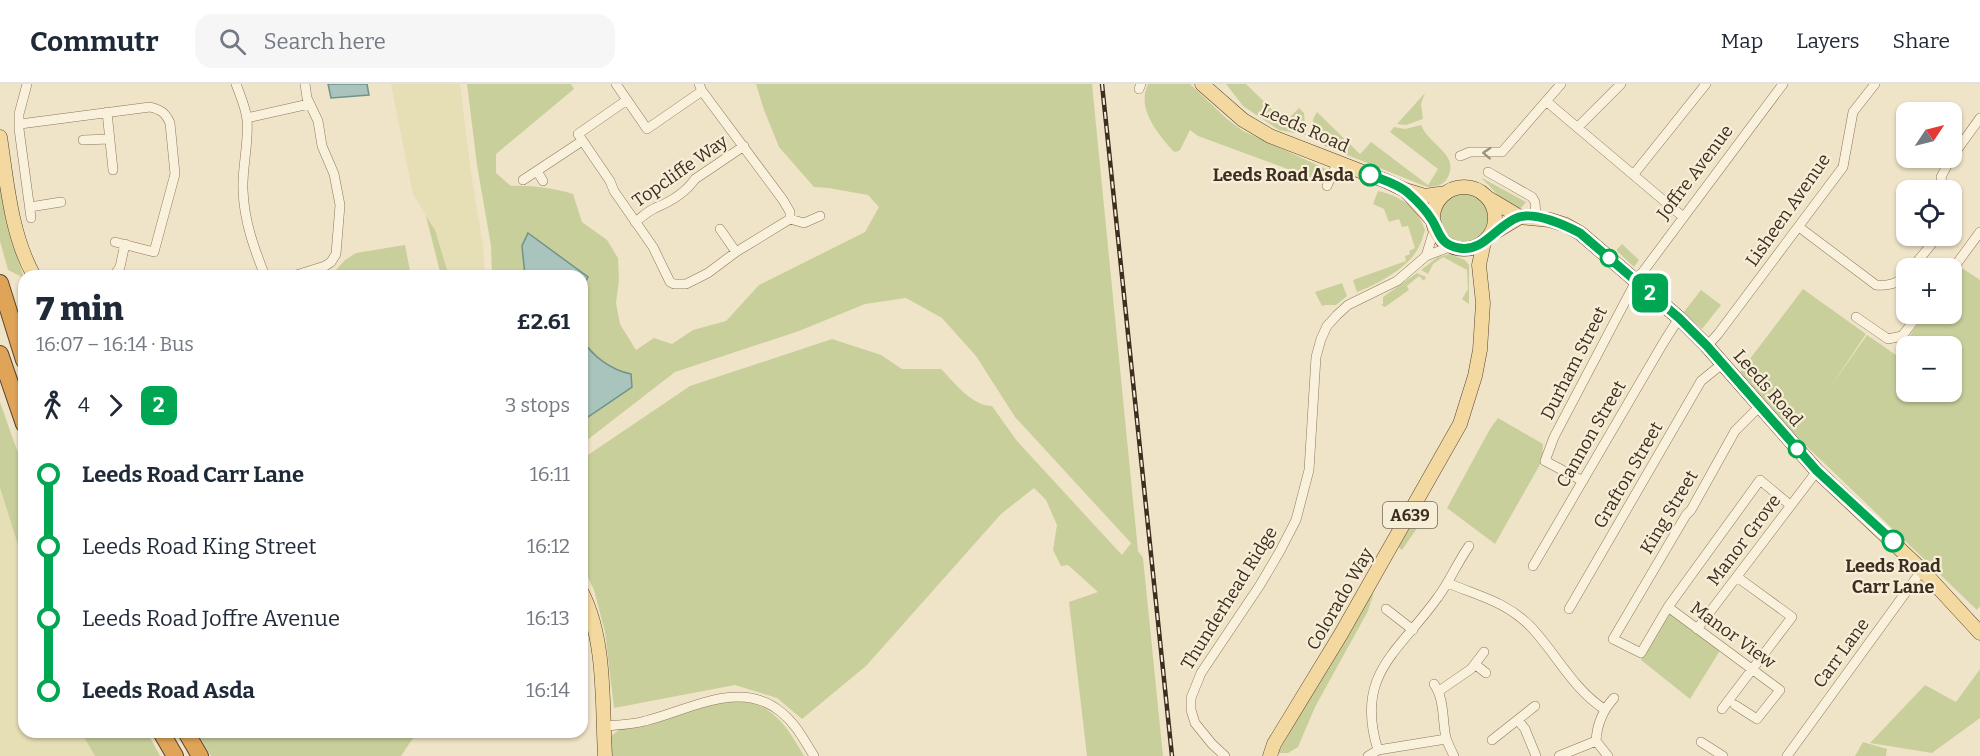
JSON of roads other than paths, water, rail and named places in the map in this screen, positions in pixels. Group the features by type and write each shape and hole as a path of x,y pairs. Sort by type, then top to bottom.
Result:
{"highway":[{"path":"0,283 18,341"},
{"path":"0,354 18,406"},
{"path":"164,738 175,756"},
{"path":"190,738 200,756"}],"main road":[{"name":"Leeds Road","path":"1202,84 1243,120 1270,136 1386,180 1405,190"},
{"path":"1218,84 1228,105"},
{"path":"0,137 14,218 22,250 31,270"},
{"path":"1405,190 1425,196 1465,187 1478,190 1488,198 1495,216 1494,226 1487,239"},
{"path":"1405,190 1434,224 1444,242 1471,256 1479,265"},
{"path":"1434,224 1436,206 1446,193"},
{"name":"Leeds Road","path":"1488,198 1520,216 1566,225 1580,233 1679,318 1707,346 1817,471 1922,570 1980,633"},
{"path":"1456,248 1477,247 1520,216"},
{"name":"Colorado Way","path":"1262,756 1272,750 1460,424 1475,376 1480,350 1482,303 1479,265 1487,239"},
{"path":"588,608 597,639 605,756"}],"street":[{"path":"27,84 19,114 19,129 31,218"},
{"path":"236,84 247,118 244,206 249,232 263,270"},
{"path":"305,84 309,104 318,121 322,146 334,174 340,205 336,254 325,266 312,270"},
{"path":"616,84 647,129 701,88 783,200 790,212 790,219"},
{"path":"1460,156 1475,152 1502,152 1561,84"},
{"path":"1578,127 1621,84"},
{"path":"1634,174 1706,84"},
{"name":"Joffre Avenue","path":"1636,281 1682,216 1783,84"},
{"name":"Lisheen Avenue","path":"1707,346 1843,167 1853,112 1875,84"},
{"path":"627,100 578,134 658,255 666,278 674,284 686,284 708,273 736,252 790,219 804,223 820,216"},
{"path":"1546,101 1682,216"},
{"path":"247,118 309,104"},
{"path":"20,124 150,107 166,115 170,123 175,174 154,252 120,243 118,270"},
{"path":"107,112 113,170"},
{"path":"1962,142 1979,120"},
{"path":"83,140 110,139"},
{"path":"523,180 582,141"},
{"name":"Topcliffe Way","path":"635,222 655,208 663,206 690,186 695,179 744,146"},
{"path":"1327,186 1335,168"},
{"path":"537,171 543,182"},
{"path":"1488,172 1532,197 1535,202 1536,218"},
{"path":"30,207 61,202"},
{"path":"1426,256 1434,224"},
{"path":"1799,227 1876,285 1885,286 1896,283"},
{"path":"720,229 736,252"},
{"path":"1961,258 1980,232"},
{"path":"1920,258 1930,246"},
{"name":"Thunderhead Ridge","path":"1223,755 1195,723 1191,710 1191,698 1201,673 1260,585 1296,520 1309,470 1316,357 1321,339 1327,326 1348,305 1397,281 1426,256 1456,248"},
{"name":"Durham Street","path":"1583,481 1545,461 1554,437 1636,281"},
{"path":"1856,317 1888,339 1902,336 1911,324"},
{"name":"Cannon Street","path":"1533,566 1679,318"},
{"name":"Grafton Street","path":"1569,609 1701,381 1722,364"},
{"name":"King Street","path":"1668,607 1641,653 1613,639 1691,510 1735,431 1759,407"},
{"name":"Manor Grove","path":"1697,629 1817,471"},
{"path":"1668,607 1760,480 1790,505"},
{"path":"1378,750 1373,735 1371,712 1375,687 1384,664 1448,583 1456,565 1469,546"},
{"name":"Carr Lane","path":"1787,756 1922,570"},
{"path":"1722,709 1792,617 1737,577"},
{"path":"1448,583 1485,596 1506,606 1516,614 1548,646 1579,689 1604,709"},
{"name":"Manor View","path":"1668,607 1780,690 1757,719 1735,705"},
{"path":"1386,609 1413,630"},
{"path":"1454,756 1446,739 1437,688 1476,665 1484,652"},
{"path":"1476,665 1486,673"},
{"path":"603,726 644,722 710,700 738,696 766,702 783,713 800,732 814,756"},
{"path":"1608,756 1596,741 1596,733 1604,709 1614,698"},
{"path":"1491,740 1536,706"},
{"path":"1518,720 1525,729 1536,756"},
{"path":"1368,756 1378,750 1446,739"},
{"path":"1560,756 1596,741"},
{"path":"1701,742 1723,756"}],"water":[{"path":"328,84 367,84 369,95 331,98"},
{"path":"528,233 578,270 524,270 522,246"},
{"path":"588,347 603,361 631,374 632,387 588,417"}],"railway":[{"path":"1102,84 1172,756"}],"place":[{"name":"Leeds Road Asda","path":"1370,175"},
{"name":"Leeds Road Carr Lane","path":"1893,541"}]}
